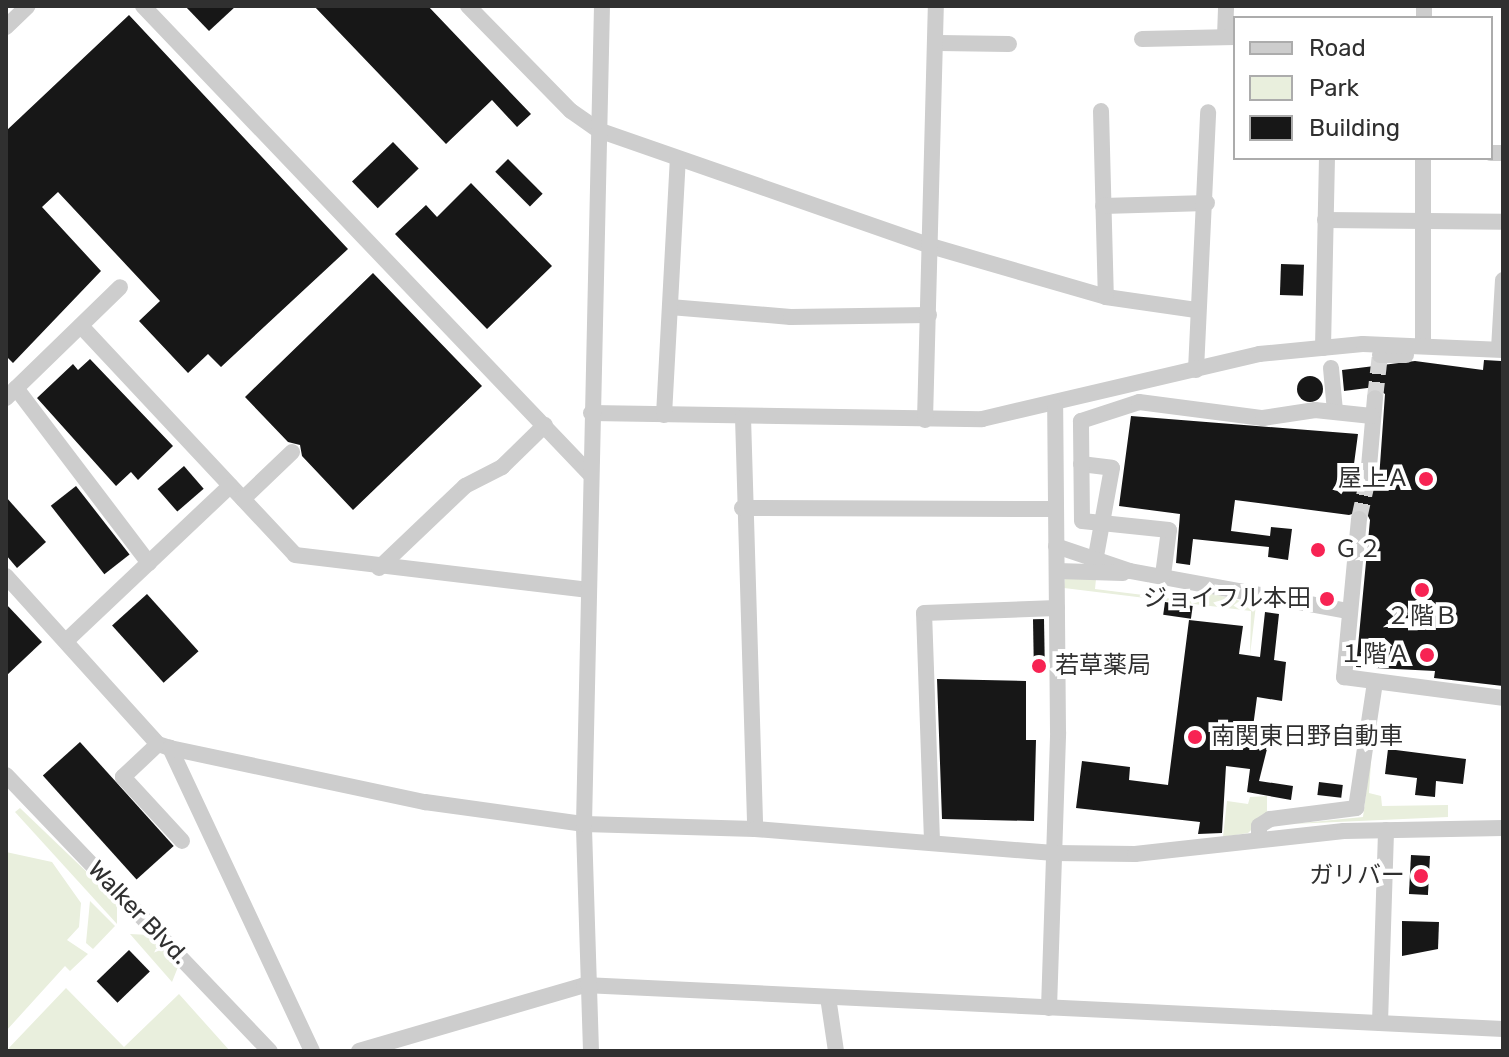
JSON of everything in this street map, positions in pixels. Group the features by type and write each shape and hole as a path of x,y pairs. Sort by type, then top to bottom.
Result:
{"street":[{"path":"6,27 28,6"},
{"path":"143,6 589,473"},
{"path":"468,6 571,111 598,130 934,247 1106,297 1196,310"},
{"path":"591,1051 584,985 584,824 589,473 602,6"},
{"path":"925,420 934,247 939,43 936,6"},
{"path":"1142,39 1230,37 1226,6"},
{"path":"939,43 1009,44"},
{"path":"1101,111 1106,297"},
{"path":"1196,370 1196,310 1207,203 1208,112"},
{"path":"664,415 678,158"},
{"path":"1323,348 1327,160"},
{"path":"1423,160 1423,343"},
{"path":"1103,206 1207,203"},
{"path":"1325,220 1503,222"},
{"path":"591,413 925,420 1055,407 1196,370 1323,348 1423,343 1501,349 1503,280"},
{"path":"120,287 11,393 149,563"},
{"path":"670,307 791,317 929,315"},
{"path":"81,326 295,555 379,568 589,590"},
{"path":"1380,355 1462,357 1481,347"},
{"path":"1331,368 1335,411"},
{"path":"1368,478 1375,398"},
{"path":"1163,575 1169,530 1082,521 1081,421 1139,402 1263,418 1335,411 1372,416"},
{"path":"1049,1008 1057,608 1055,407"},
{"path":"743,417 742,508 755,829"},
{"path":"379,568 465,486 502,467 545,425"},
{"path":"243,499 292,452"},
{"path":"1081,464 1112,468 1106,524 1096,556"},
{"path":"66,641 230,486"},
{"path":"742,508 1056,509"},
{"path":"1359,519 1341,672 1375,682 1503,698"},
{"path":"1056,546 1096,556 1130,571"},
{"path":"1057,571 1130,571 1163,575 1348,611"},
{"path":"6,576 164,746 312,1051"},
{"path":"932,841 924,613 1057,608"},
{"path":"1259,839 1259,826 1270,819 1356,808 1375,682"},
{"path":"182,841 123,777 164,746 425,802 584,824 755,829 1054,853 1135,854 1259,839 1386,830 1503,828"},
{"name":"Walker Blvd.","path":"6,775 270,1051"},
{"path":"1380,1023 1386,830"},
{"path":"359,1051 584,985 1503,1029"},
{"path":"828,997 836,1051"}],"green space":[{"path":"1065,577 1096,579 1095,589 1208,603 1210,593 1256,605 1250,655 1251,611 1064,588"},
{"path":"1372,747 1369,793 1381,796 1382,806 1448,805 1448,817 1292,824 1363,817"},
{"path":"1267,796 1267,815 1248,833 1223,837 1227,801 1248,804 1250,797"},
{"path":"20,808 117,901 117,924 15,812"},
{"path":"6,852 52,862 81,903 79,927 67,940 88,954 70,971 65,966 6,1031"},
{"path":"90,901 115,926 93,949 86,943"},
{"path":"130,934 149,935 178,967 172,982"},
{"path":"66,988 124,1047 179,994 230,1051 6,1051"}],"building":[{"path":"185,6 236,6 209,31"},
{"path":"314,6 428,6 531,114 517,127 492,100 446,144"},
{"path":"129,15 348,249 221,367 208,354 188,373 139,321 160,301 58,192 42,207 101,271 13,363 6,356 6,131"},
{"path":"393,142 419,169 378,208 352,182"},
{"path":"508,159 543,194 530,206 495,172"},
{"path":"471,183 552,266 487,329 395,234 426,205 437,217"},
{"path":"1281,264 1304,265 1303,296 1280,295"},
{"path":"373,273 482,386 353,510 302,456 300,445 288,442 245,397"},
{"path":"90,359 173,446 138,480 131,472 116,486 37,398 73,364 78,370"},
{"path":"1484,360 1501,361 1503,372 1503,686 1434,678 1435,671 1356,667 1370,520 1365,510 1349,515 1235,500 1231,531 1270,536 1271,527 1292,529 1288,560 1268,557 1269,547 1193,539 1190,565 1176,563 1180,514 1119,506 1131,416 1358,434 1352,479 1368,489 1379,479 1385,394 1375,387 1344,391 1342,370 1415,361 1483,370"},
{"path":"1310,376 1319,380 1323,389 1319,398 1310,402 1301,398 1297,389 1301,380"},
{"path":"184,466 204,489 177,512 158,489"},
{"path":"76,486 130,555 104,574 51,506"},
{"path":"6,497 46,542 17,568 6,555"},
{"path":"147,594 199,651 164,683 112,625"},
{"path":"1165,602 1193,606 1191,619 1163,615"},
{"path":"6,604 42,642 6,676"},
{"path":"1265,612 1279,614 1274,660 1286,662 1282,701 1257,697 1253,727 1265,729 1267,749 1259,781 1293,786 1291,800 1247,792 1250,769 1226,766 1222,833 1198,834 1200,822 1076,808 1082,761 1130,767 1129,780 1168,785 1189,620 1243,626 1239,654 1260,657"},
{"path":"1033,619 1044,619 1045,674 1034,674"},
{"path":"937,679 1026,681 1026,740 1036,740 1034,821 942,819"},
{"path":"80,742 174,846 137,879 43,775"},
{"path":"1388,749 1466,759 1463,784 1436,781 1435,797 1415,795 1417,778 1385,774"},
{"path":"1319,782 1343,785 1341,798 1317,795"},
{"path":"1411,855 1430,856 1428,895 1409,894"},
{"path":"1402,921 1439,922 1438,949 1402,956"},
{"path":"129,950 150,972 117,1003 97,981"}],"tunnel":[{"path":"1375,398 1380,355"},
{"path":"1359,519 1368,478"}],"place":[{"name":"屋上Ａ","path":"1426,479"},
{"name":"Ｇ２","path":"1318,550"},
{"name":"２階Ｂ","path":"1422,590"},
{"name":"ジョイフル本田","path":"1327,599"},
{"name":"１階Ａ","path":"1427,655"},
{"name":"若草薬局","path":"1039,666"},
{"name":"南関東日野自動車","path":"1195,737"},
{"name":"ガリバー","path":"1421,876"}]}
